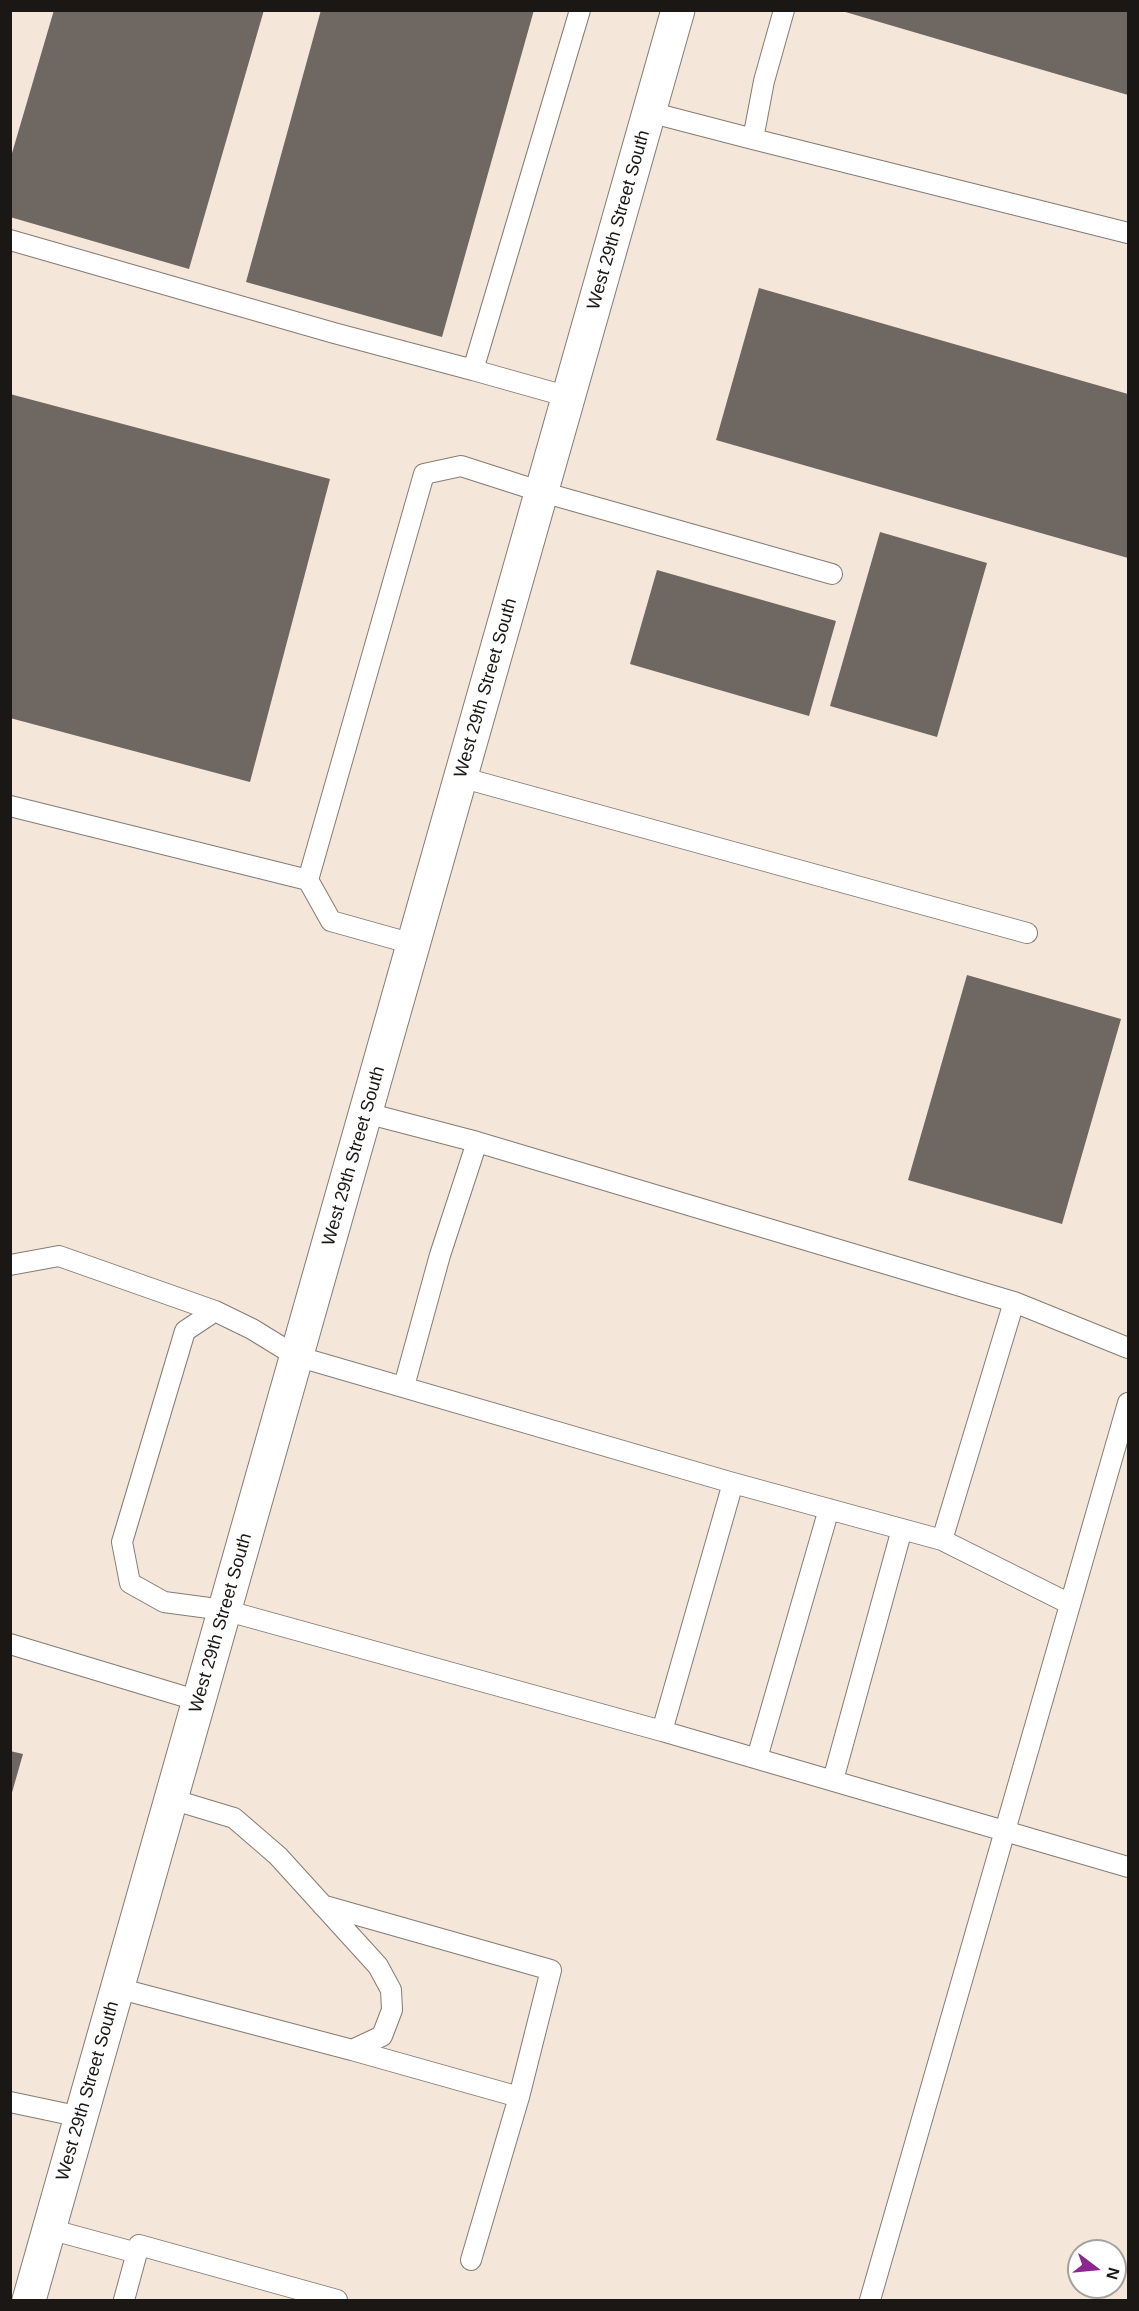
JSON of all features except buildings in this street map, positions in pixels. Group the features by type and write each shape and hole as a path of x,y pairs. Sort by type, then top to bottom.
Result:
{"street":[{"name":"West 29th Street South","path":"29,2301 678,10"}],"lane":[{"path":"473,370 580,10"},
{"path":"753,139 764,81 784,10"},
{"path":"649,112 1128,233"},
{"path":"10,240 334,333 569,397"},
{"path":"413,944 331,921 308,880 424,474 461,466 542,492 832,574"},
{"path":"460,777 1027,933"},
{"path":"10,806 308,880"},
{"path":"366,1113 477,1142 1014,1302 1128,1348"},
{"path":"404,1386 440,1255 477,1142"},
{"path":"10,1265 59,1256 215,1311 252,1329 297,1356 733,1483 942,1540 1070,1604"},
{"path":"942,1540 1014,1302"},
{"path":"215,1311 185,1331 122,1542 130,1584 164,1602 224,1610 757,1758 1128,1867"},
{"path":"870,2301 1128,1403"},
{"path":"662,1731 733,1483"},
{"path":"757,1758 829,1509"},
{"path":"833,1780 902,1529"},
{"path":"10,1644 199,1701"},
{"path":"171,1799 234,1818 278,1856 378,1966 391,1990 392,2010 382,2036 352,2050"},
{"path":"322,1905 550,1970 519,2097 471,2260"},
{"path":"117,1988 519,2097"},
{"path":"10,2102 81,2117"},
{"path":"49,2229 137,2253"},
{"path":"124,2301 139,2245 337,2301"}],"shaded area":[{"path":"11,11 1128,11 1128,2300 11,2300"}]}
